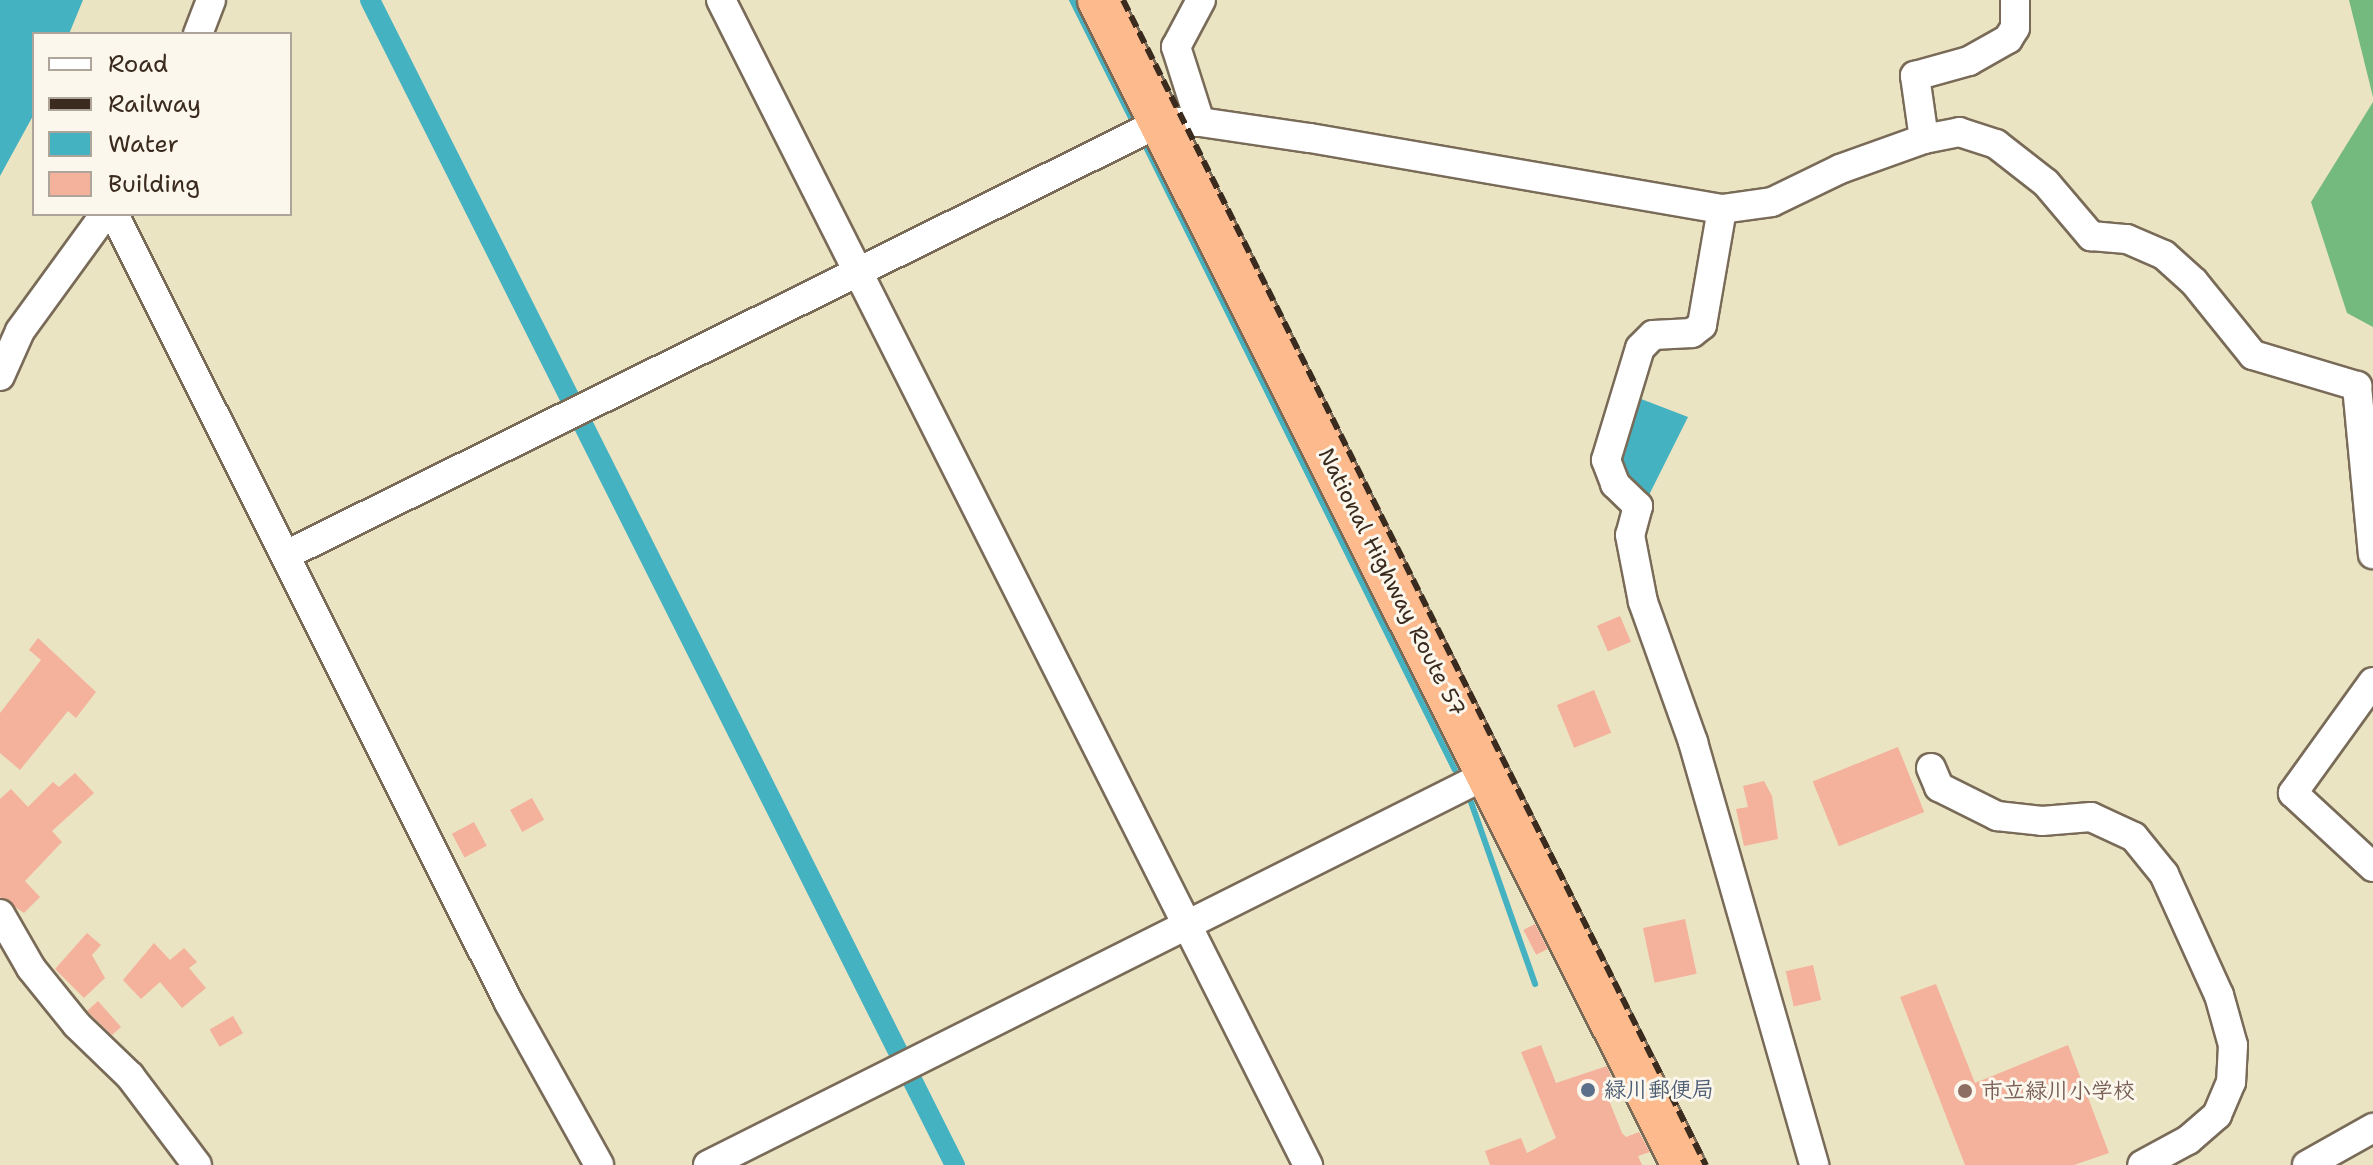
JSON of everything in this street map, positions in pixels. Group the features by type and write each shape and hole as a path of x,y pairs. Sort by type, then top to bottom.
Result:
{"highway":[{"name":"National Highway Route 57","path":"1099,0 1180,122 1488,774 1683,1165"}],"street":[{"path":"199,32 211,0"},
{"path":"721,0 1308,1165"},
{"path":"1180,122 1176,47 1201,0"},
{"path":"1924,139 1915,76 1969,61 2008,39 2015,28 2015,0"},
{"path":"286,555 858,272 1180,122 1562,178 1722,209 1772,202 1840,169 1924,139 1959,132 1996,144 2046,183 2091,236 2127,239 2164,255 2194,282 2253,355 2357,386 2372,493 2373,554"},
{"path":"1722,209 1702,325 1692,333 1653,335 1640,348 1606,460 1615,484 1638,506 1630,535 1643,602 1697,756 1814,1165"},
{"path":"0,376 20,331 104,216"},
{"path":"115,216 509,1003 599,1165"},
{"path":"2373,682 2293,793 2373,867"},
{"path":"1931,768 1939,787 1997,816 2042,821 2091,817 2134,837 2164,874 2219,995 2233,1045 2231,1082 2217,1115 2188,1140 2142,1165"},
{"path":"708,1165 1488,774"},
{"path":"0,914 31,968 77,1025 130,1076 197,1165"},
{"path":"2307,1165 2373,1128"}],"green space":[{"path":"2349,0 2373,0 2373,97"},
{"path":"2373,102 2373,327 2347,313 2311,202"}],"water":[{"path":"0,0 83,0 70,32 32,32 32,118 0,176"},
{"path":"1636,397 1688,417 1648,497 1623,477 1613,460"}],"building":[{"path":"1620,616 1631,642 1608,652 1597,626"},
{"path":"38,638 96,692 76,718 68,711 20,770 0,753 0,713 41,660 29,650"},
{"path":"1594,690 1611,733 1574,748 1557,705"},
{"path":"1898,747 1924,812 1839,846 1813,781"},
{"path":"75,773 94,793 52,831 62,842 25,881 40,897 24,913 0,897 0,799 11,789 28,807 53,782 59,787"},
{"path":"1764,781 1772,796 1778,839 1744,846 1736,809 1748,807 1743,786"},
{"path":"532,798 544,820 522,832 510,810"},
{"path":"474,822 487,846 465,858 452,834"},
{"path":"1685,919 1697,974 1655,983 1643,928"},
{"path":"1535,924 1548,949 1536,955 1523,930"},
{"path":"87,933 101,945 92,955 105,978 84,998 55,969"},
{"path":"154,943 170,960 184,948 197,962 189,968 206,988 182,1008 160,982 141,999 123,980"},
{"path":"1813,965 1821,1000 1794,1006 1786,971"},
{"path":"1936,984 1975,1083 2068,1045 2109,1153 2074,1165 1965,1165 1900,997"},
{"path":"98,1001 121,1027 112,1035 87,1011"},
{"path":"233,1016 243,1033 220,1047 210,1030"},
{"path":"1541,1045 1556,1083 1607,1066 1616,1089 1606,1093 1622,1133 1626,1137 1639,1132 1650,1152 1638,1156 1642,1165 1490,1165 1485,1151 1521,1138 1527,1153 1556,1138 1521,1052"}],"waterway":[{"path":"370,0 955,1165"},
{"path":"1072,0 1131,118"},
{"path":"1146,147 1455,770"},
{"path":"1471,802 1535,984"}],"railway":[{"path":"1123,0 1706,1165"}],"place":[{"name":"緑川郵便局","path":"1588,1090"},
{"name":"市立緑川小学校","path":"1965,1091"}]}
